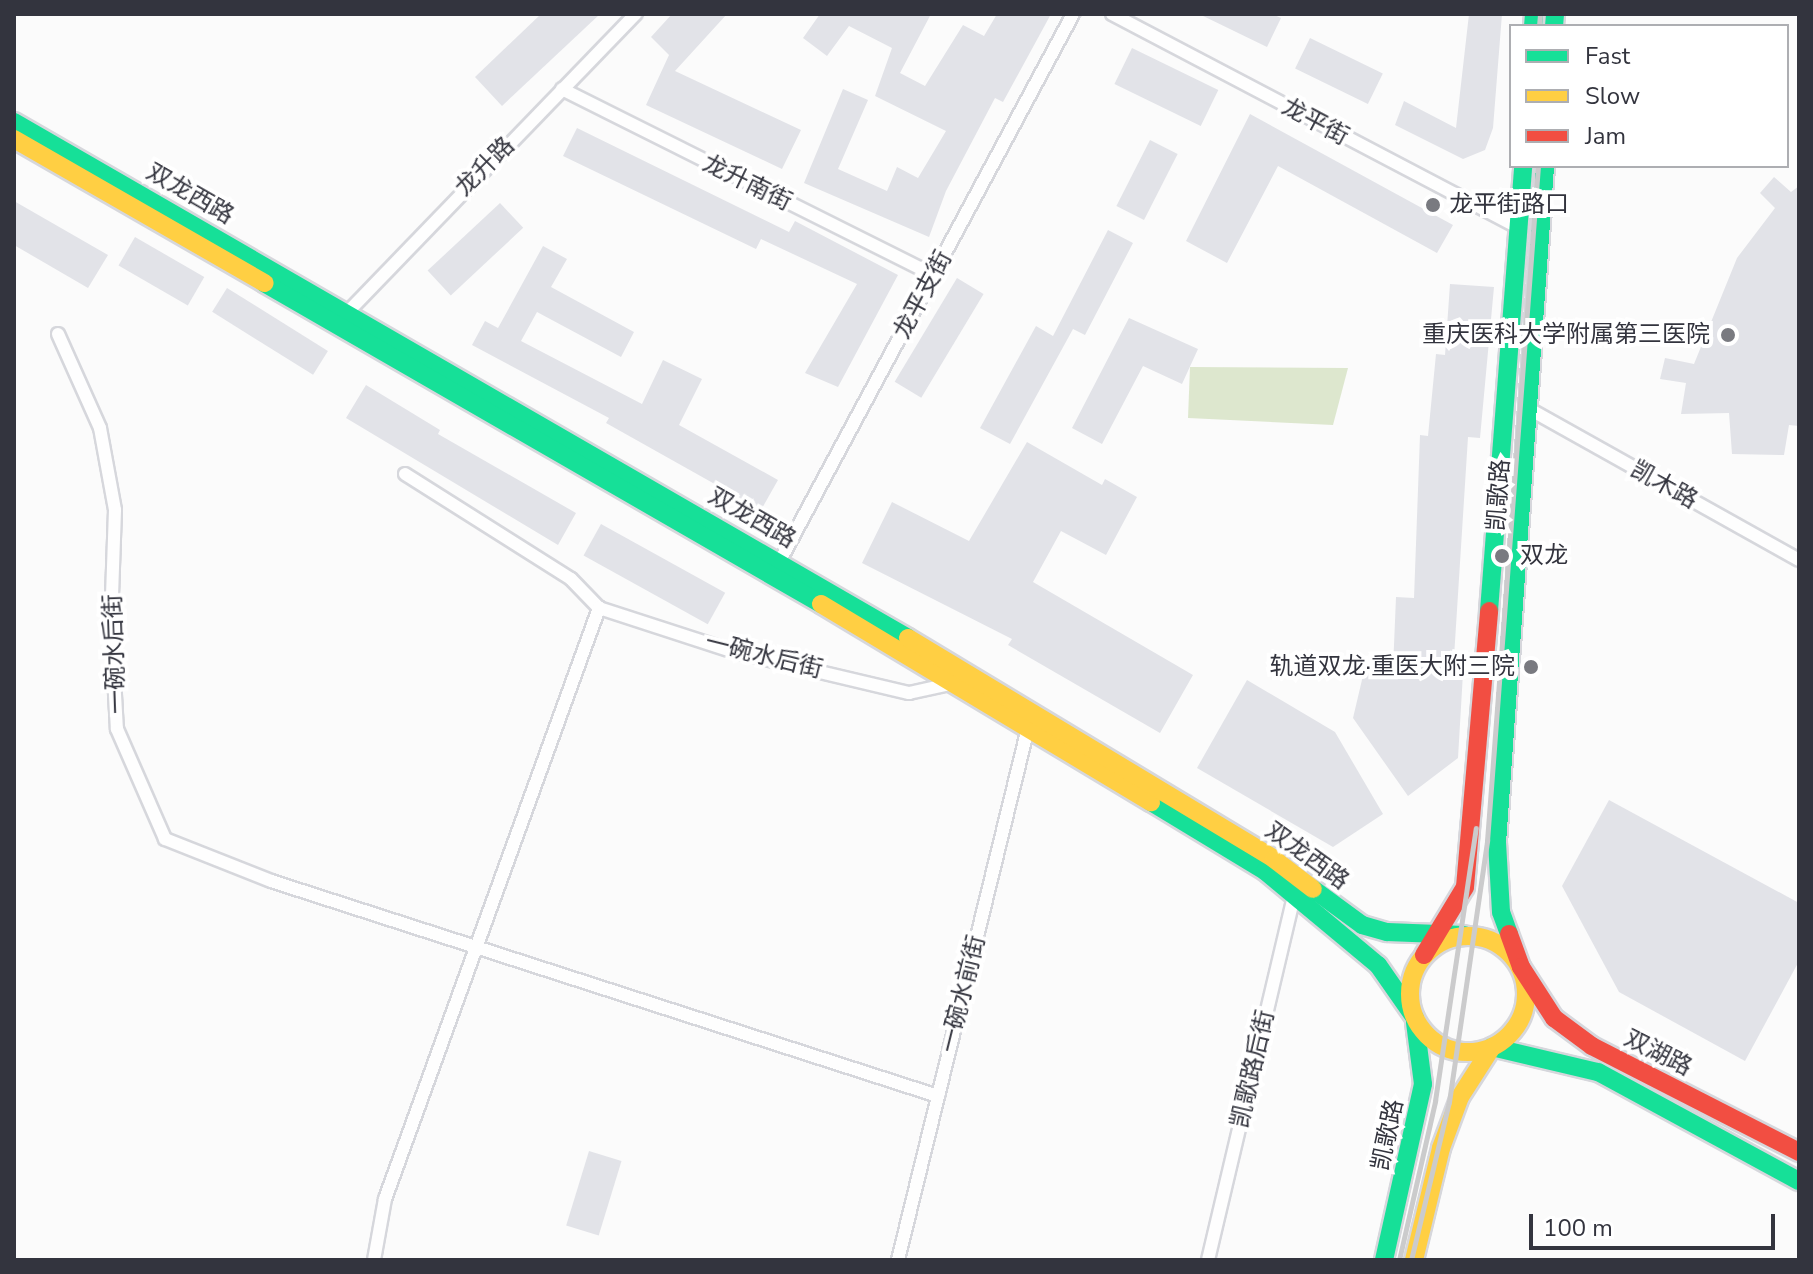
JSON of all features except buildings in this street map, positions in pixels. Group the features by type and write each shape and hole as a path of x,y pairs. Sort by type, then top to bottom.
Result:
{"main road":[{"name":"双龙西路","path":"14,122 342,318 1113,760 1297,886 1378,965 1415,1018"},
{"name":"双龙西路","path":"14,139 342,318"},
{"name":"凯歌路","path":"1424,955 1465,887 1472,842 1523,168"},
{"name":"凯歌路","path":"1521,967 1501,912 1497,843 1545,168"},
{"name":"双龙西路","path":"776,568 954,683 1362,925 1387,932 1464,935"},
{"path":"1414,1260 1441,1148 1460,1097 1492,1047 1519,1022 1526,1004 1521,967 1497,943 1464,935 1424,955 1410,985 1415,1018 1425,1033 1447,1048 1474,1052 1492,1047"},
{"name":"双湖路","path":"1521,967 1554,1018 1592,1046 1799,1152"},
{"name":"凯歌路","path":"1384,1260 1423,1084 1415,1018"},
{"name":"双湖路","path":"1492,1047 1598,1072 1799,1181"}],"street":[{"name":"龙升路","path":"342,318 636,14"},
{"name":"龙平支街","path":"776,568 1073,14"},
{"name":"龙平街","path":"1112,14 1519,228"},
{"name":"龙升南街","path":"562,89 934,275"},
{"name":"一碗水后街","path":"58,334 100,428 115,510 111,623 117,729 165,839 271,881 938,1096"},
{"name":"凯木路","path":"1529,409 1799,560"},
{"path":"374,1260 385,1199 474,945 599,608 571,579 405,474"},
{"name":"一碗水后街","path":"599,608 731,651 909,693 954,683"},
{"name":"一碗水前街","path":"898,1260 1028,728"},
{"name":"凯歌路后街","path":"1208,1260 1297,886"}],"green space":[{"path":"1190,367 1348,368 1333,425 1188,418"}],"railway":[{"path":"1539,24 1540,14"},
{"path":"1411,1260 1449,1102 1487,841 1538,168"},
{"path":"1399,1260 1435,1101 1476,828"}],"traffic: fast":[{"path":"1533,24 1534,14"},
{"path":"1554,24 1555,14"},
{"path":"14,122 908,638"},
{"path":"1489,611 1523,168"},
{"path":"1509,934 1501,912 1497,843 1545,168"},
{"path":"264,283 821,604"},
{"path":"1151,802 1265,871 1378,965 1415,1018"},
{"path":"1313,889 1362,925 1387,932 1464,935"},
{"path":"1384,1260 1423,1084 1415,1022"},
{"path":"1492,1047 1598,1072 1799,1181"}],"traffic: slow":[{"path":"14,139 264,283"},
{"path":"821,604 1151,802"},
{"path":"908,638 1274,859 1313,889"},
{"path":"1468,936 1490,940 1509,953 1522,972 1526,994 1522,1016 1509,1035 1490,1048 1468,1052 1446,1048 1427,1035 1414,1016 1410,994 1414,972 1427,953 1446,940 1468,936"},
{"path":"1414,1260 1441,1148 1460,1097 1492,1047"}],"traffic: jam":[{"path":"1424,955 1465,887 1489,611"},
{"path":"1509,934 1521,967 1554,1018 1592,1046 1799,1152"}],"place":[{"name":"龙平街路口","path":"1433,205"},
{"name":"重庆医科大学附属第三医院","path":"1728,335"},
{"name":"双龙","path":"1502,556"},
{"name":"轨道双龙·重医大附三院","path":"1531,667"}]}
